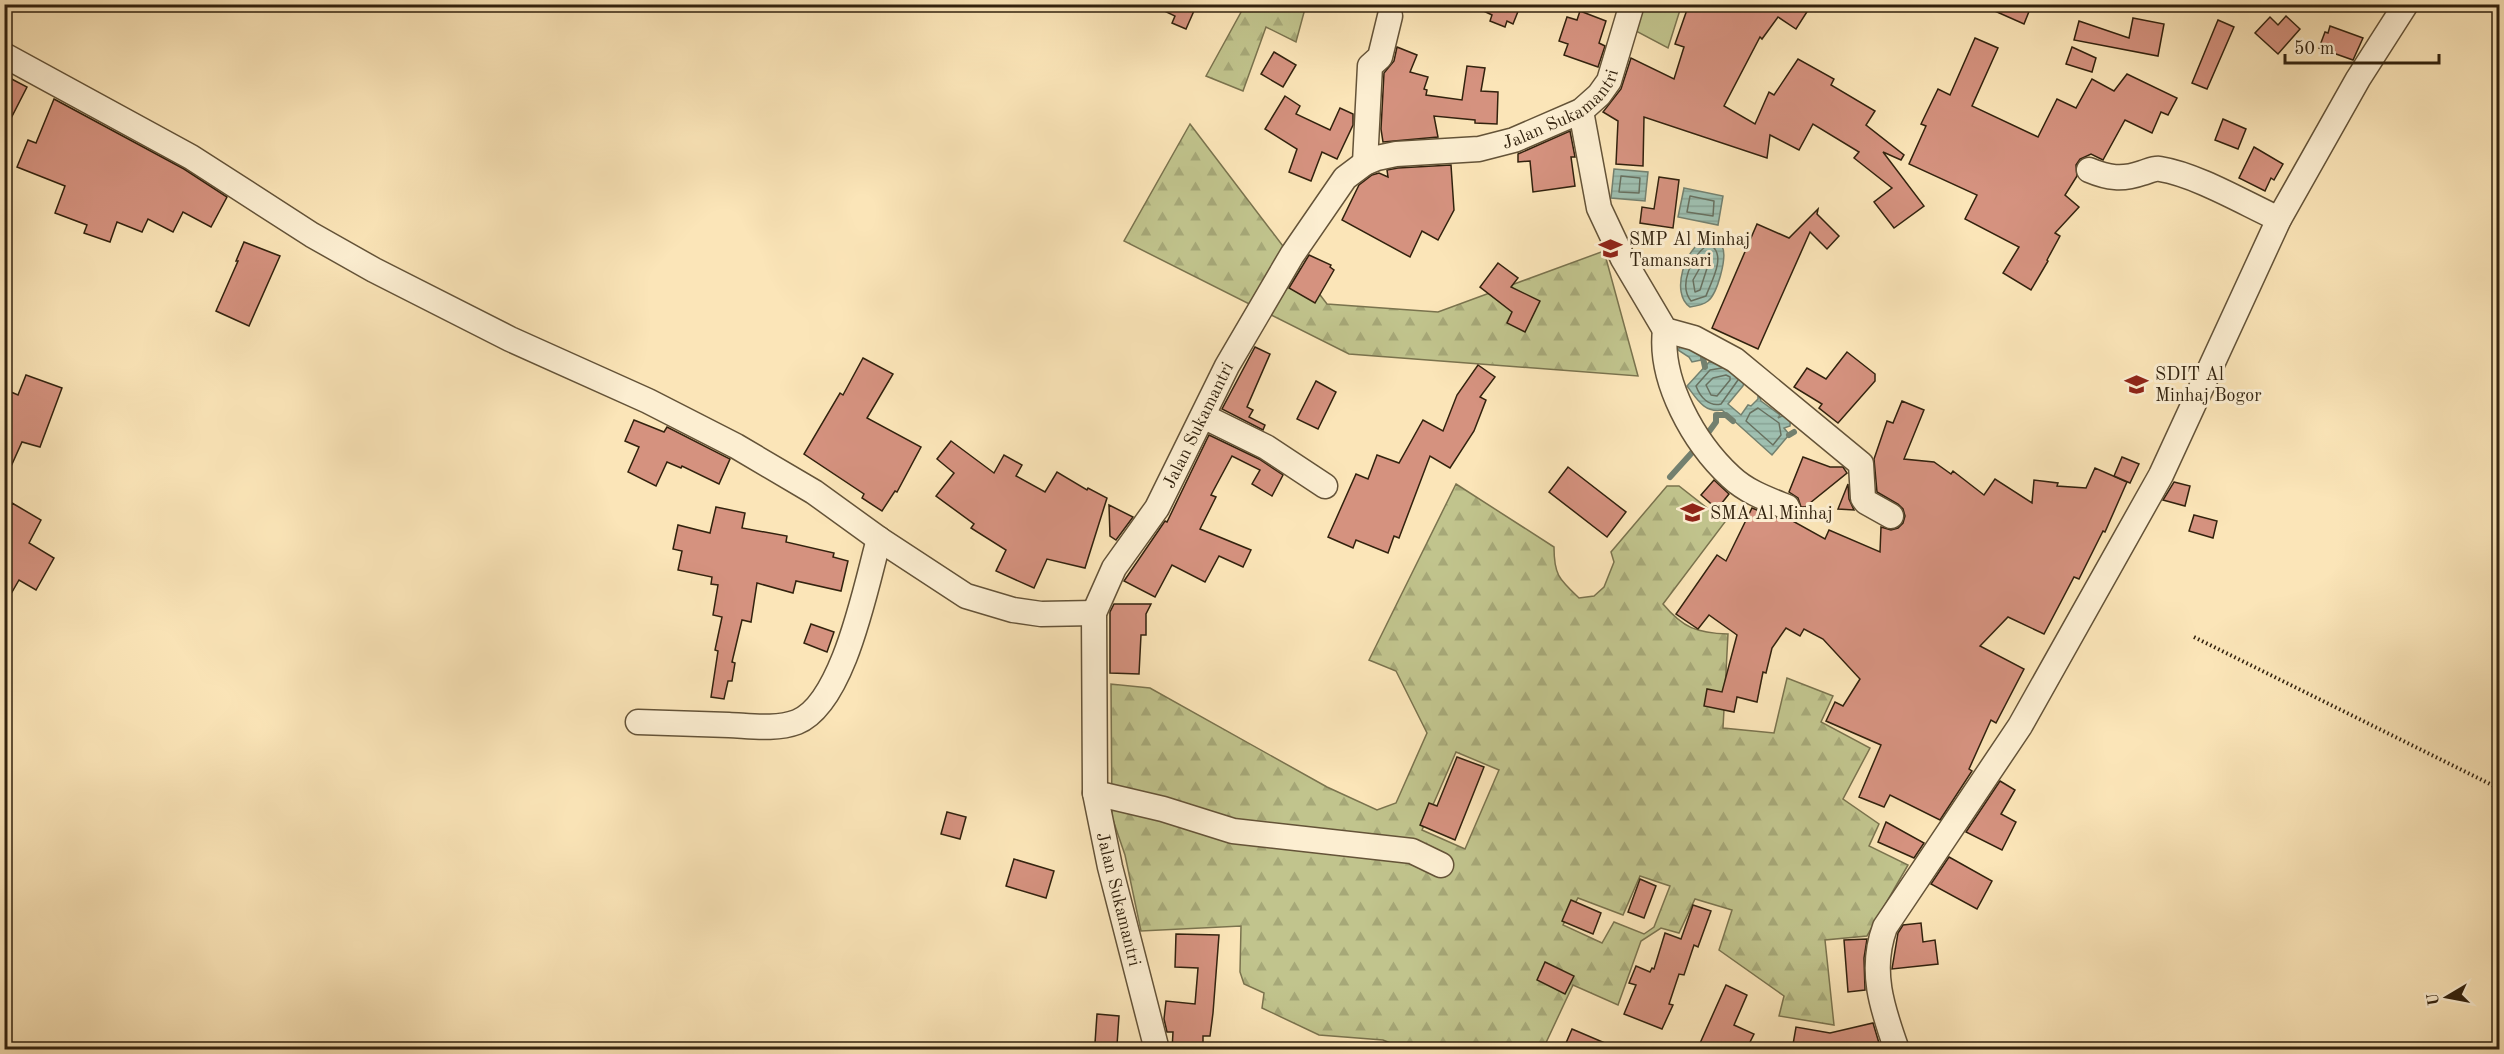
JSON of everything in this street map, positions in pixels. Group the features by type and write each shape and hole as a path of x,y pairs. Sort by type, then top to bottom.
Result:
{"street":[{"name":"Jalan Sukamantri","path":"1156,1050 1110,867 1095,793 1094,613 1114,568 1157,508 1227,366 1292,255 1345,178 1365,163 1396,154 1479,149 1514,140 1581,111 1599,95 1609,81 1632,4"},
{"path":"1897,1050 1878,986 1878,945 1885,927 2020,726 2161,475 2279,219 2358,79 2406,4"},
{"path":"1365,163 1370,64 1380,57 1390,16"},
{"path":"4,55 191,157 294,224 374,270 510,339 648,401 736,446 814,492 879,539 966,596 991,605 1041,614 1094,613"},
{"path":"1581,111 1599,208 1623,259 1665,330 1666,368 1699,442 1731,477 1754,494 1787,507"},
{"path":"2089,170 2108,178 2123,178 2157,168 2199,182 2279,219"},
{"path":"1665,330 1694,338 1737,361 1861,464 1863,498 1866,502 1892,516"},
{"path":"1203,416 1266,447 1325,486"},
{"path":"638,722 767,727 799,721 830,689 842,667 879,539"},
{"path":"1095,793 1163,809 1233,831 1412,851 1441,865"}],"path":[{"path":"2194,637 2499,789"}],"green space":[{"path":"1245,5 1306,5 1296,42 1266,27 1243,91 1206,76"},
{"path":"1645,5 1667,5 1680,10 1668,48 1634,30"},
{"path":"1190,124 1327,304 1438,312 1604,251 1638,376 1349,354 1124,241"},
{"path":"1456,484 1554,547 1555,564 1559,576 1579,598 1594,596 1604,587 1614,562 1611,552 1667,486 1679,486 1725,522 1663,604 1677,619 1691,628 1728,634 1723,728 1774,733 1787,678 1833,696 1821,722 1870,748 1843,799 1879,824 1869,846 1908,865 1867,936 1825,940 1834,1025 1779,1016 1784,996 1719,950 1732,910 1695,899 1679,933 1661,928 1641,941 1618,1005 1573,985 1543,1049 1405,1049 1383,1040 1319,1035 1262,1008 1264,993 1244,984 1240,972 1241,926 1141,931 1125,855 1112,817 1111,684 1150,688 1327,787 1377,810 1396,803 1427,733 1396,671 1369,660","holes":["1456,752 1499,770 1465,849 1422,830","1640,876 1670,886 1654,927 1644,934 1614,922 1602,943 1563,925 1578,898 1623,915"]}],"water":[{"path":"1614,169 1648,172 1645,201 1611,198"},
{"path":"1684,188 1723,196 1718,225 1678,217"},
{"path":"1715,239 1722,246 1724,258 1718,283 1708,301 1690,307 1684,301 1681,292 1686,260 1698,244"},
{"path":"1685,338 1707,352 1701,360 1692,362 1689,357 1678,350"},
{"path":"1709,362 1720,363 1746,375 1743,386 1728,404 1741,415 1748,405 1751,406 1758,399 1758,393 1761,401 1780,415 1778,418 1791,411 1790,426 1784,428 1789,434 1772,455 1722,410 1710,409 1702,404 1687,386"}],"building":[{"path":"1150,4 1197,4 1186,29 1172,23 1175,16"},
{"path":"1469,4 1521,4 1513,24 1507,21 1505,27 1490,21 1492,15"},
{"path":"1689,4 1812,4 1796,29 1778,17 1762,39 1760,37 1724,106 1755,124 1769,92 1774,95 1798,59 1834,79 1831,85 1875,111 1866,125 1904,155 1901,160 1883,152 1924,206 1894,228 1874,202 1892,188 1854,158 1859,152 1813,124 1799,150 1770,135 1767,158 1644,117 1643,166 1616,164 1618,121 1603,112 1621,89 1631,58 1674,79 1684,47 1675,44"},
{"path":"1979,4 2032,4 2024,24"},
{"path":"1580,11 1606,21 1599,43 1605,46 1598,67 1564,55 1568,44 1559,41 1567,17 1577,20"},
{"path":"2286,16 2300,29 2278,54 2255,33 2270,17 2278,25"},
{"path":"2133,18 2164,24 2158,56 2074,40 2079,21 2129,38"},
{"path":"2218,20 2234,27 2207,89 2192,83"},
{"path":"2330,26 2363,38 2353,60 2319,48"},
{"path":"1975,38 1998,48 1972,106 2038,137 2057,99 2076,108 2092,79 2114,91 2127,74 2177,98 2168,115 2161,112 2152,133 2125,120 2103,160 2091,154 2080,159 2076,165 2077,176 2065,195 2079,207 2055,233 2060,236 2031,290 2003,273 2019,247 1965,219 1977,195 1909,164 1926,126 1921,124 1938,89 1950,95"},
{"path":"1397,47 1417,55 1410,72 1428,77 1424,89 1427,90 1426,95 1462,100 1467,66 1485,68 1481,91 1498,92 1497,124 1434,116 1438,137 1383,142 1381,129 1384,73 1394,61"},
{"path":"2072,47 2096,58 2092,72 2066,64"},
{"path":"1274,52 1296,65 1283,87 1261,74"},
{"path":"4,75 27,87 4,132"},
{"path":"1285,96 1300,106 1296,114 1330,130 1340,108 1353,114 1353,125 1337,159 1322,152 1311,181 1289,172 1297,149 1265,129"},
{"path":"54,99 184,169 227,197 211,227 183,212 173,232 148,219 142,232 117,222 110,242 84,233 87,225 55,213 65,186 17,167 28,140 36,143"},
{"path":"2223,119 2246,129 2238,149 2215,140"},
{"path":"1570,131 1575,157 1571,157 1575,186 1533,192 1530,161 1518,162 1518,154"},
{"path":"2254,147 2283,164 2274,180 2271,178 2265,191 2239,178"},
{"path":"1451,165 1454,210 1438,240 1422,231 1410,257 1342,220 1359,185 1372,175 1379,173 1388,177 1387,170"},
{"path":"1659,177 1679,180 1673,228 1640,223 1642,207 1654,209"},
{"path":"1818,209 1817,214 1839,236 1827,249 1810,232 1758,349 1712,328 1757,224 1789,238"},
{"path":"244,242 280,256 249,326 216,311"},
{"path":"1309,255 1331,265 1330,267 1334,270 1315,303 1289,288"},
{"path":"1498,263 1518,278 1511,287 1540,301 1525,332 1507,323 1512,312 1480,287"},
{"path":"1255,347 1270,354 1247,407 1253,410 1249,417 1265,425 1263,430 1222,409"},
{"path":"1847,352 1875,374 1875,381 1838,423 1819,408 1822,404 1794,387 1807,368 1826,379"},
{"path":"863,358 893,374 867,418 921,447 897,492 895,491 882,511 862,498 864,494 804,454 840,393 843,395"},
{"path":"1478,365 1495,377 1480,397 1486,400 1474,431 1450,468 1430,456 1399,538 1394,536 1388,553 1356,540 1353,548 1328,537 1356,474 1368,479 1377,455 1399,463 1423,420 1443,431 1457,395"},
{"path":"26,375 62,388 40,447 22,442 4,482 4,389 18,395"},
{"path":"1316,381 1336,392 1318,429 1297,419"},
{"path":"1902,401 1924,410 1904,459 1934,462 1951,474 1953,471 1984,495 1995,479 2032,503 2034,480 2058,483 2057,486 2086,488 2095,468 2127,482 2105,532 2103,531 2079,579 2074,577 2044,634 2008,617 1980,646 2024,669 1996,723 1991,720 1969,769 1972,771 1940,820 1890,795 1884,807 1859,797 1881,745 1826,721 1835,702 1843,706 1860,679 1823,639 1804,629 1800,636 1786,628 1772,648 1766,673 1763,672 1757,702 1737,697 1734,712 1704,706 1707,689 1722,692 1737,635 1709,615 1698,629 1676,614 1717,555 1726,561 1752,508 1782,520 1791,520 1825,539 1829,530 1880,552 1881,527 1891,530 1898,528 1905,516 1898,504 1877,492 1874,459 1887,421 1893,423"},
{"path":"634,420 664,432 667,427 730,459 719,484 682,466 681,468 667,462 656,486 628,472 639,447 625,441"},
{"path":"1209,435 1259,459 1283,475 1272,496 1252,484 1260,470 1232,456 1211,495 1216,497 1200,529 1251,550 1243,567 1219,556 1205,582 1172,565 1155,597 1124,581 1165,521 1167,522"},
{"path":"951,441 994,473 1004,455 1022,465 1016,476 1045,492 1057,472 1087,490 1088,488 1107,498 1085,568 1047,559 1034,588 996,571 1006,550 971,528 974,524 936,496 954,473 937,459"},
{"path":"1803,457 1830,467 1843,467 1847,473 1805,507 1801,507 1798,498 1789,492"},
{"path":"2122,457 2139,464 2130,483 2114,476"},
{"path":"1568,467 1626,512 1607,537 1549,492"},
{"path":"1714,480 1729,494 1717,509 1701,495"},
{"path":"2174,482 2190,486 2185,506 2163,500"},
{"path":"1848,484 1849,499 1854,510 1838,509"},
{"path":"12,503 41,520 29,543 54,558 36,590 19,580 4,606 4,516"},
{"path":"1109,505 1133,517 1116,540 1110,536"},
{"path":"716,507 745,513 742,528 787,536 786,542 834,553 833,557 848,561 841,591 796,581 793,593 757,583 751,622 742,620 732,662 735,663 732,681 728,681 724,699 711,697 718,651 715,650 722,617 713,615 718,585 711,584 712,577 678,570 682,551 673,549 678,525 710,533"},
{"path":"2194,515 2217,521 2213,538 2189,531"},
{"path":"1114,604 1151,604 1146,614 1146,635 1141,635 1139,674 1110,673 1110,612"},
{"path":"811,624 834,632 827,652 804,643"},
{"path":"1457,757 1484,767 1455,840 1420,825 1429,803 1437,806"},
{"path":"2000,781 2015,790 2001,814 2016,822 2002,850 1966,832"},
{"path":"947,812 966,817 960,839 941,834"},
{"path":"1886,822 1924,843 1914,858 1878,842"},
{"path":"1949,857 1992,881 1977,909 1931,884"},
{"path":"1014,859 1054,871 1046,898 1006,886"},
{"path":"1640,879 1656,886 1644,918 1628,912"},
{"path":"1571,900 1601,913 1593,934 1562,921"},
{"path":"1693,905 1711,911 1698,947 1694,945 1684,975 1679,974 1669,1004 1673,1005 1662,1029 1624,1014 1636,985 1629,983 1636,966 1650,972 1652,968 1654,969 1665,933 1681,939"},
{"path":"1921,923 1923,942 1935,940 1938,964 1892,969 1898,933 1903,925"},
{"path":"1176,934 1219,935 1210,1036 1203,1036 1203,1050 1172,1050 1173,1032 1167,1032 1164,1019 1166,1001 1195,1004 1198,968 1175,967"},
{"path":"1867,939 1864,958 1865,990 1848,992 1844,940"},
{"path":"1545,962 1574,976 1565,994 1537,980"},
{"path":"1726,985 1747,995 1734,1025 1754,1034 1746,1050 1697,1050"},
{"path":"1097,1014 1119,1016 1117,1045 1095,1043"},
{"path":"1873,1023 1879,1043 1876,1044 1878,1050 1792,1050 1796,1027 1830,1033"},
{"path":"1572,1029 1619,1049 1619,1050 1563,1050"}],"waterway":[{"path":"1703,358 1705,367"},
{"path":"1705,437 1716,422 1716,415 1726,415 1733,421"},
{"path":"1789,435 1794,432"},
{"path":"1670,477 1697,447"}],"place":[{"name":"SMP Al Minhaj Tamansari","path":"1611,249"},
{"name":"SDIT Al Minhaj Bogor","path":"2137,384"},
{"name":"SMA Al Minhaj","path":"1692,513"}]}
